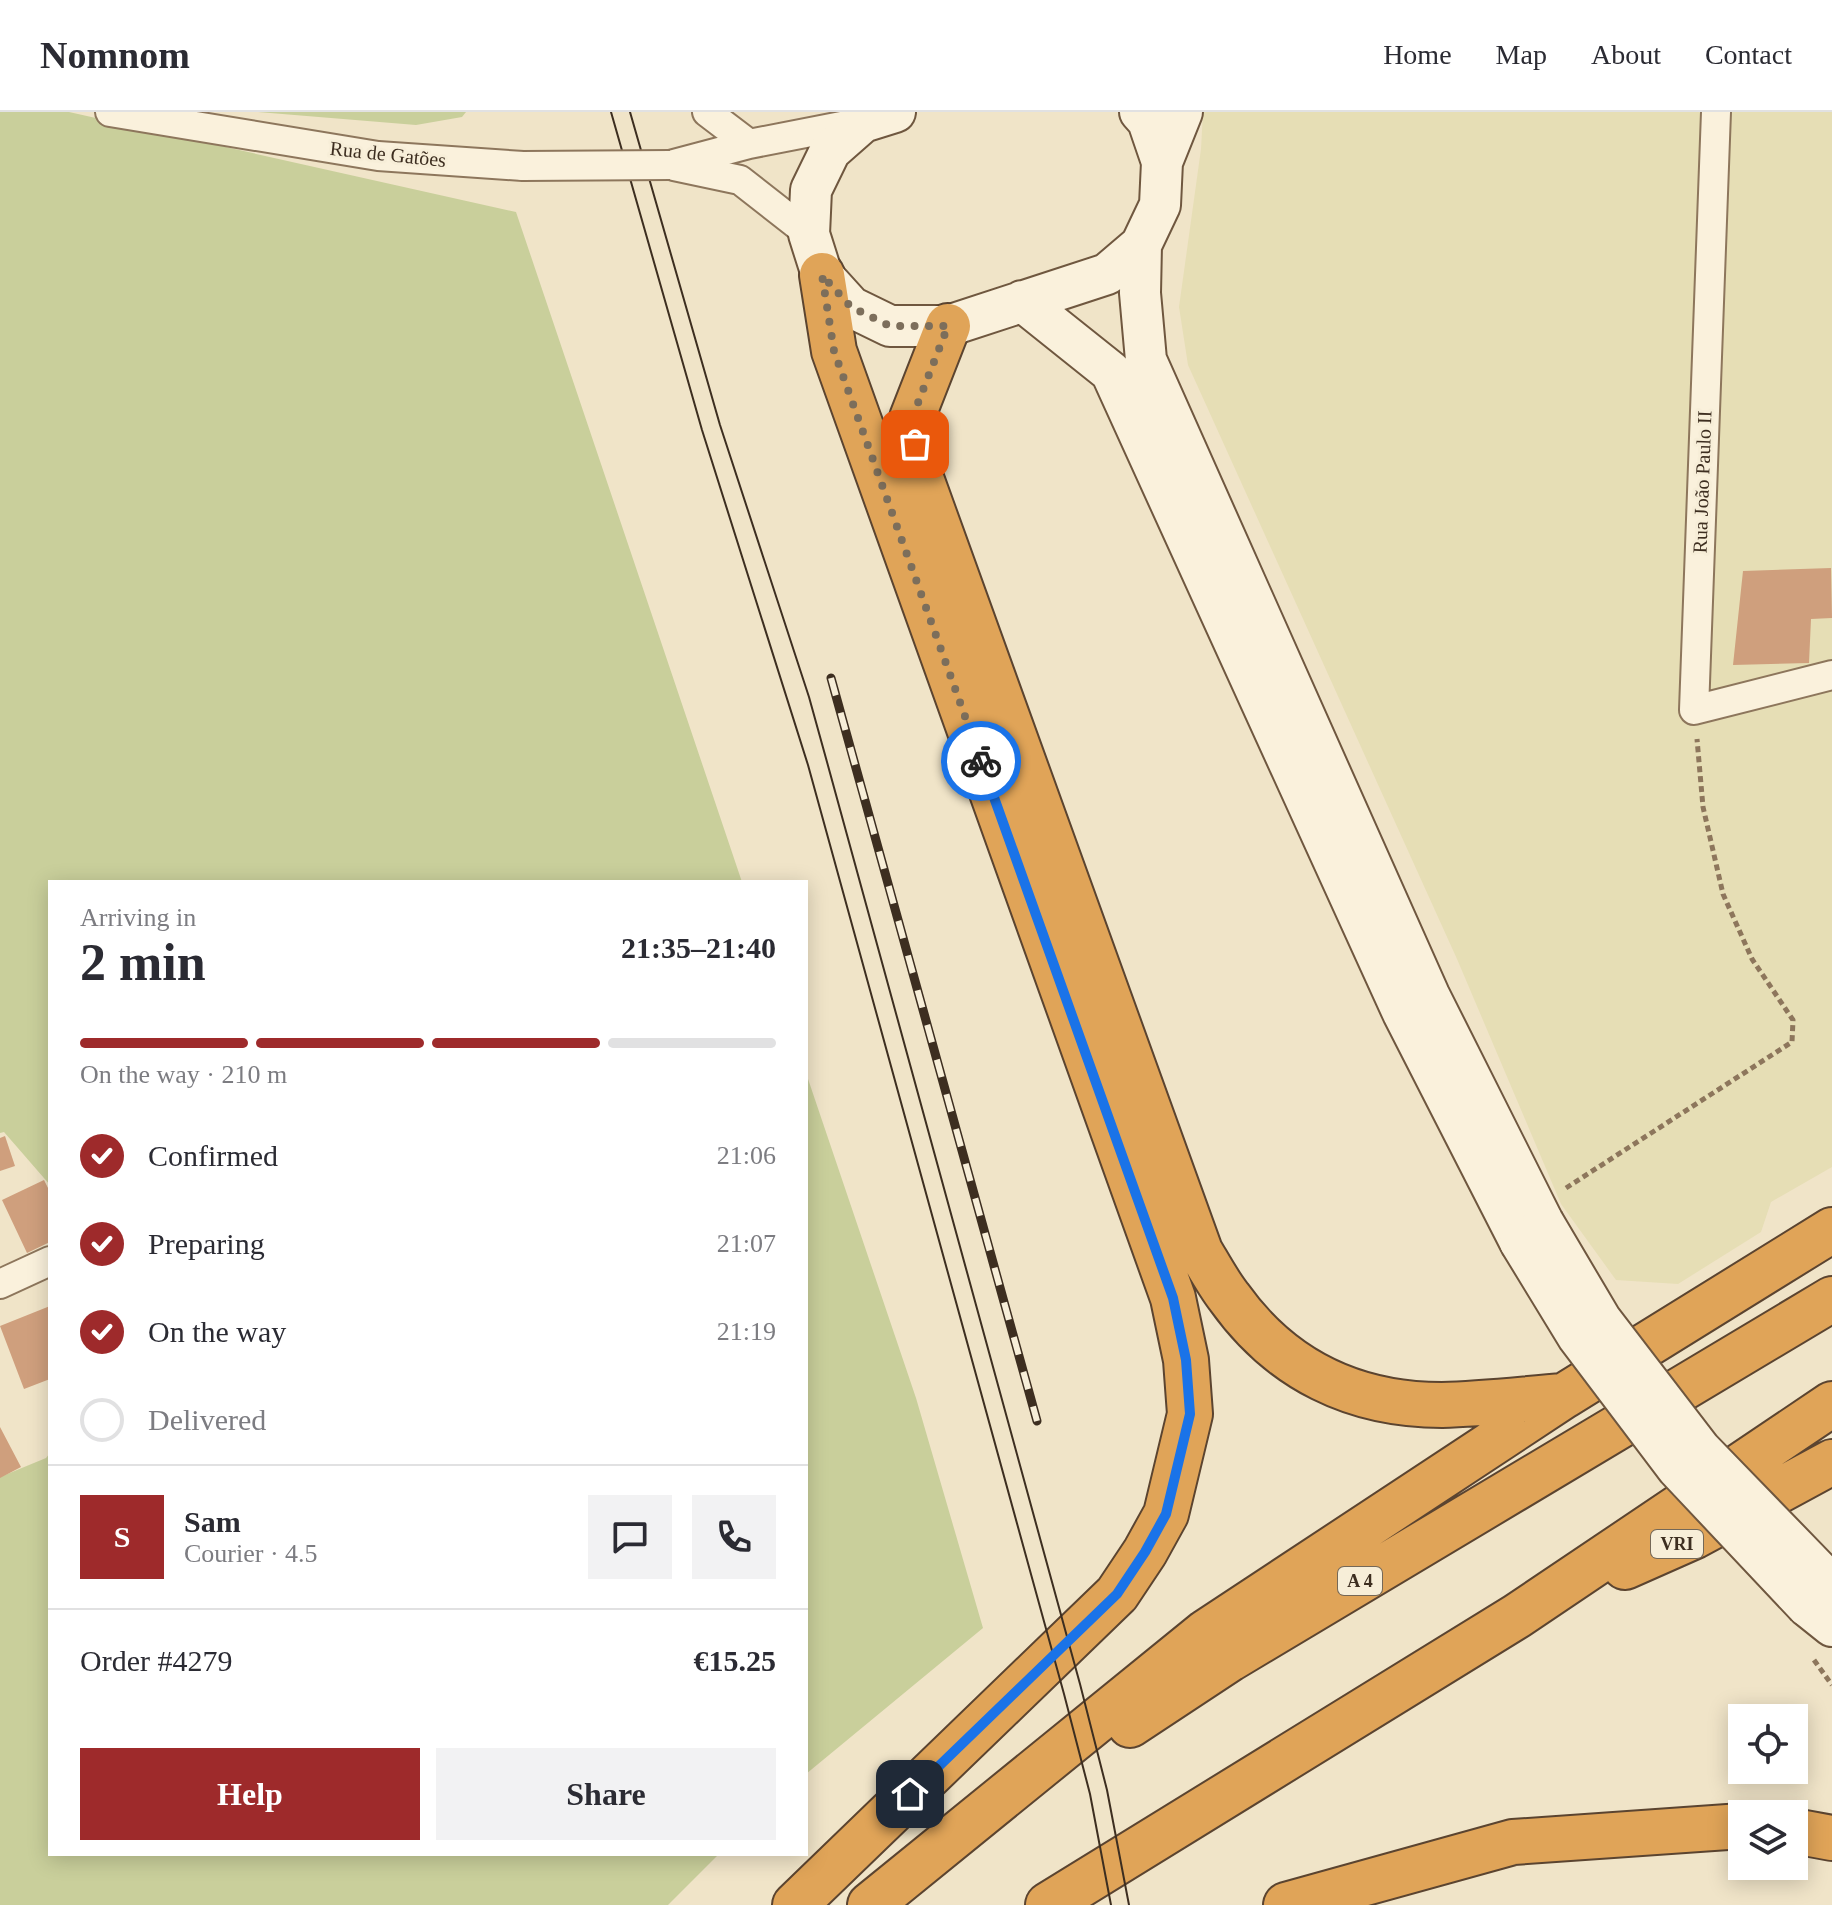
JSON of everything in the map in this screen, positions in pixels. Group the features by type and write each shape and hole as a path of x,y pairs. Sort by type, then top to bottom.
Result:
{"highway":[{"path":"795,1905 1117,1594 1166,1514 1190,1414 1186,1360 1173,1298 834,351 822,275"},
{"path":"948,326 912,418 918,470 1200,1251 1229,1298 1267,1340 1303,1370 1350,1391 1389,1401 1442,1405 1564,1396"},
{"path":"884,1892 1206,1632 1564,1396 1832,1230"},
{"name":"A 4","path":"884,1892 1230,1659 1832,1299"},
{"path":"1048,1905 1517,1616 1832,1404"},
{"name":"VRI","path":"1517,1616 1695,1536 1832,1462"},
{"path":"1286,1905 1513,1842 1728,1827"},
{"path":"1808,1834 1832,1838"}],"main road":[{"path":"1140,112 1148,121 1162,162"},
{"path":"879,117 830,151 811,190 809,234 822,275 851,307 890,326 948,326 1107,274 1141,245 1160,205 1162,162 1182,112"},
{"path":"1141,245 1140,293 1146,360 1532,1222 1578,1337 1677,1468 1824,1605"},
{"path":"1022,301 1111,372 1403,1013 1532,1222"}],"street":[{"name":"Rua de Gatões","path":"110,112 378,156 523,166 670,165 740,180 809,234"},
{"path":"707,112 749,144"},
{"name":"Rua João Paulo II","path":"1694,710 1716,112"},
{"name":"Rua de Gatões","path":"670,165 749,144 879,117"},
{"path":"1694,710 1832,675"},
{"path":"0,1284 48,1262"}],"path":[{"path":"1532,1222 1561,1191 1792,1042 1793,1020 1752,959 1723,894 1703,807 1694,710"}],"shaded area":[{"path":"1203,112 1832,112 1832,1167 1771,1202 1761,1232 1678,1284 1616,1280 1561,1204 1457,959 1188,365 1179,307 1201,149"}],"green space":[{"path":"0,112 69,112 516,212 741,880 48,880 48,1183 4,1132 0,1133"},
{"path":"258,112 466,112 462,117 416,125"},
{"path":"808,1079 916,1398 983,1628 808,1772"},
{"path":"48,1456 48,1856 717,1856 668,1905 0,1905 0,1477"}],"building":[{"path":"1831,568 1832,618 1811,619 1809,663 1733,665 1743,571"},
{"path":"5,1136 15,1166 0,1171 0,1138"},
{"path":"44,1180 48,1188 48,1243 27,1253 2,1200"},
{"path":"48,1307 48,1380 24,1389 0,1326"},
{"path":"0,1427 21,1467 0,1478"}],"tram line":[{"path":"611,112 702,430 808,765 1064,1694 1090,1794 1111,1905"},
{"path":"630,112 720,425 809,697 1080,1684 1107,1790 1129,1905"}],"railway":[{"path":"831,678 1037,1421"}],"way so far":[{"path":"915,444 912,418 948,326 890,326 851,307 822,275 834,351 981,761"}],"route":[{"path":"910,1794 1117,1594 1166,1514 1190,1414 1186,1360 1173,1298 981,761"}]}
